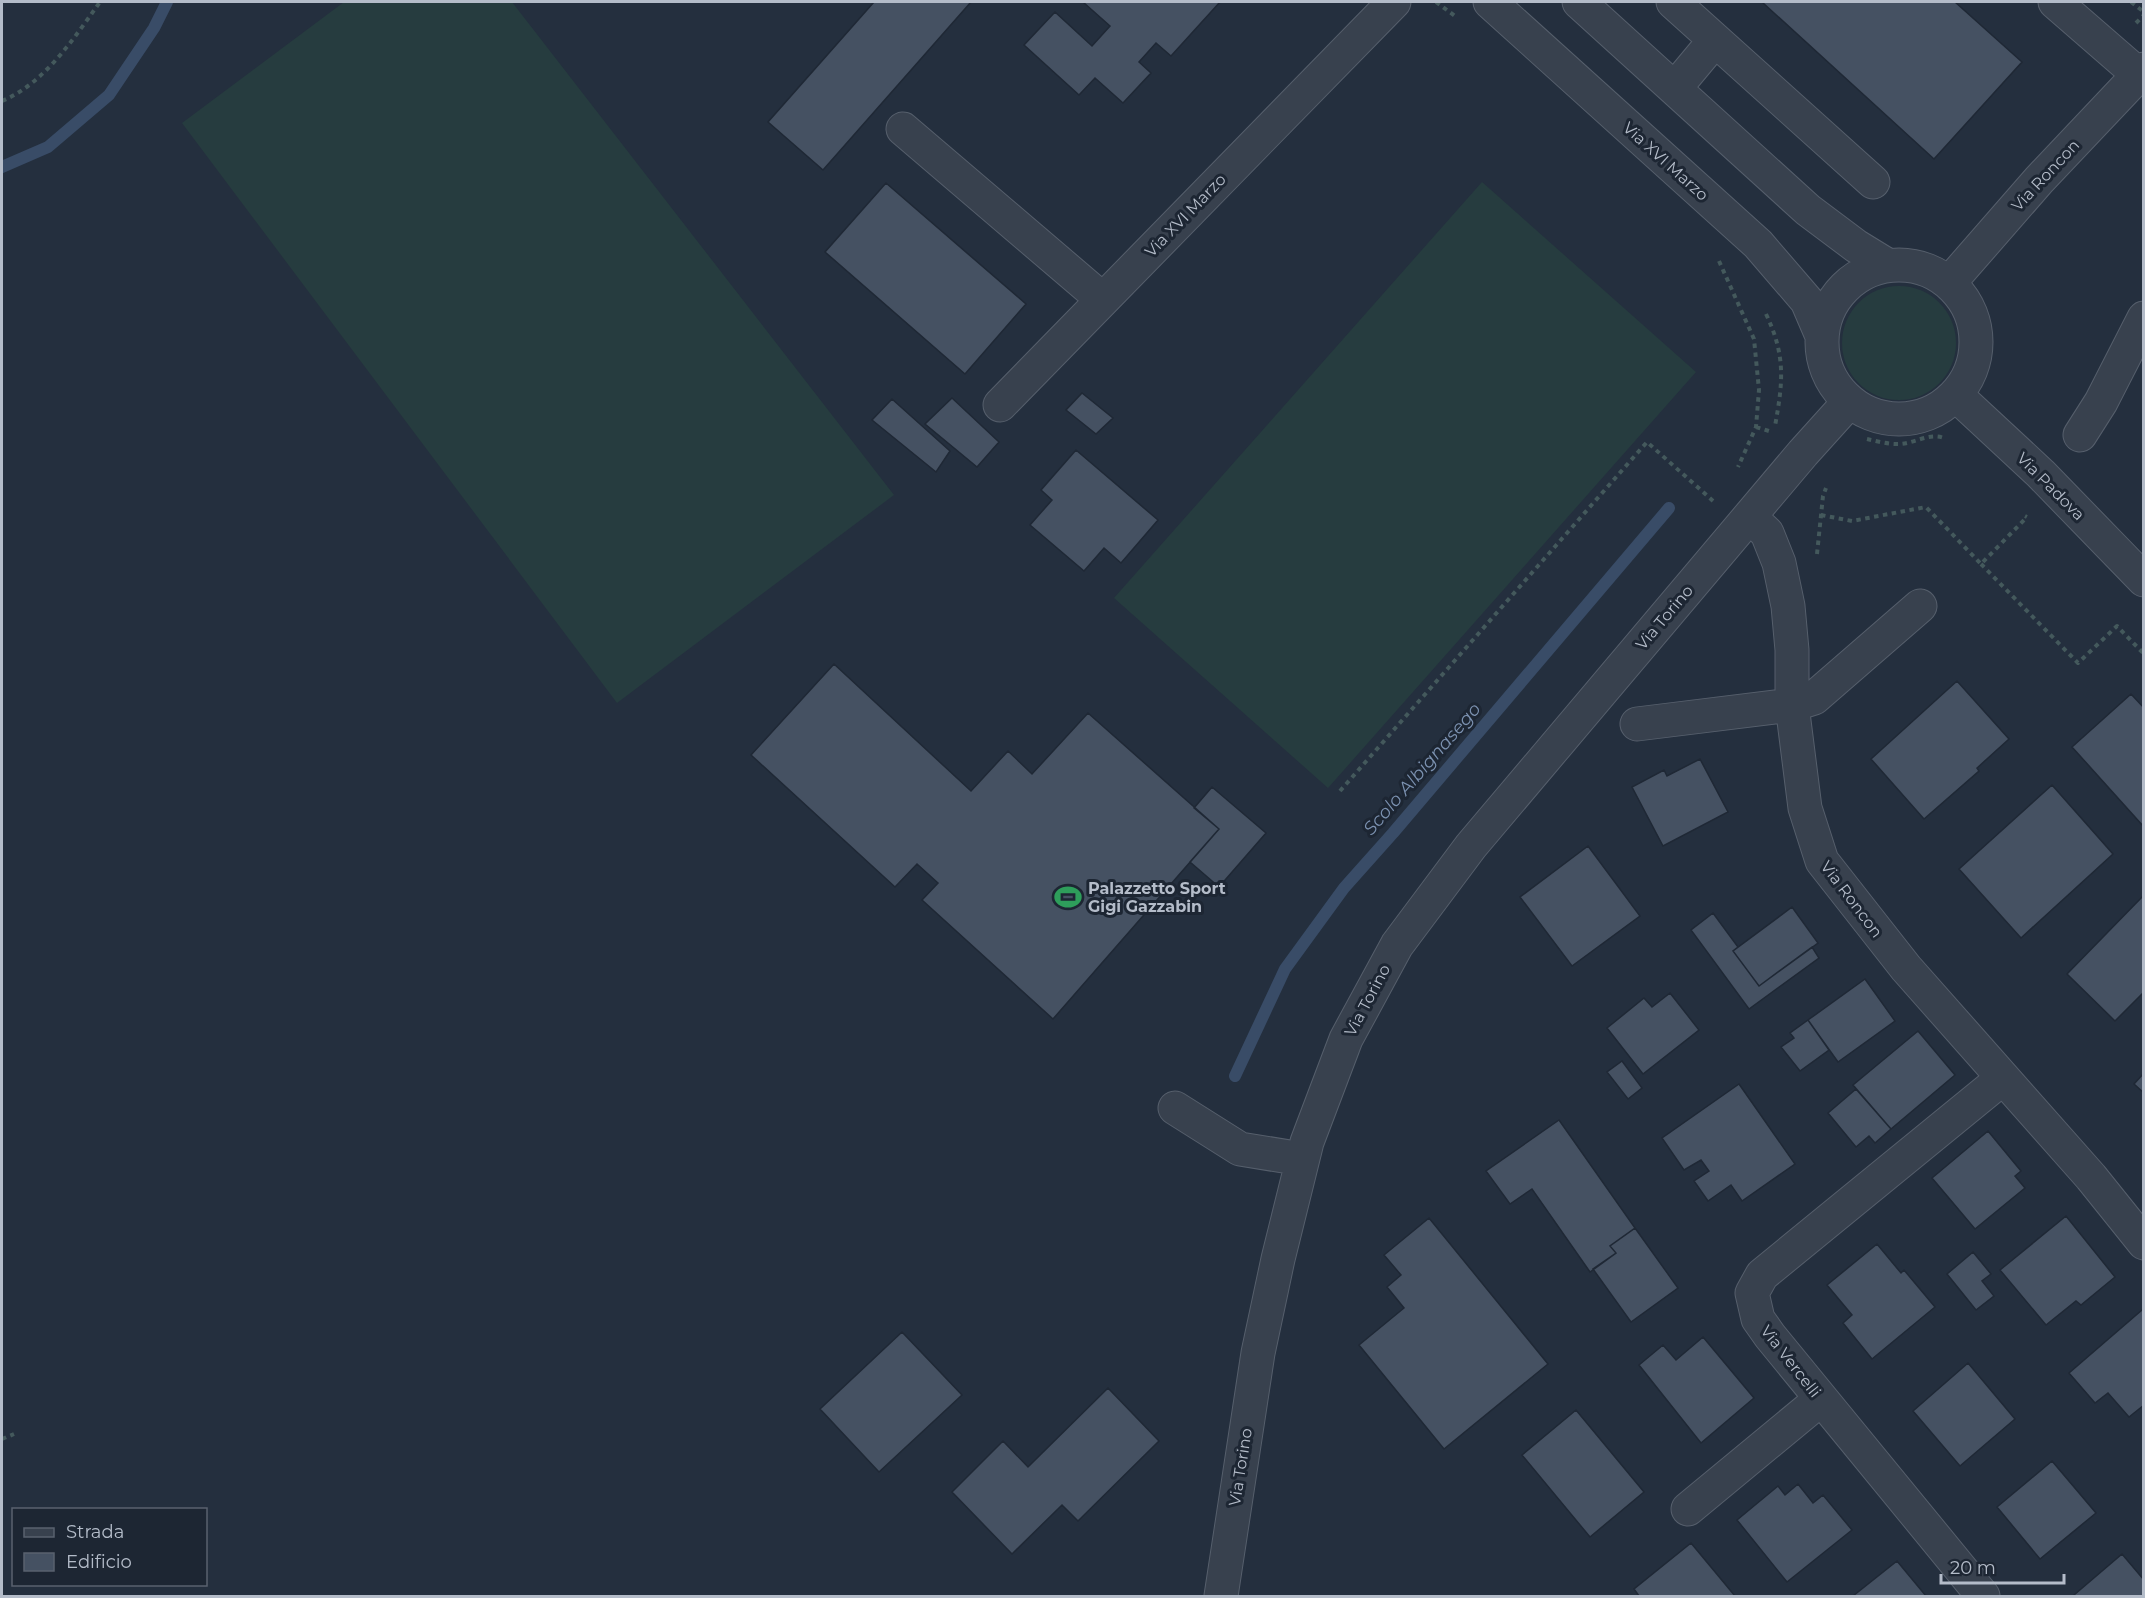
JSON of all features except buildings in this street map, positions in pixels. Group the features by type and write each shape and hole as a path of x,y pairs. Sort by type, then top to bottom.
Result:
{"street":[{"name":"Via XVI Marzo","path":"1000,405 1394,2"},
{"name":"Via XVI Marzo","path":"1490,2 1758,244 1808,302 1822,336"},
{"path":"1579,2 1808,210 1856,246 1887,265"},
{"path":"1673,2 1873,182"},
{"path":"2055,2 2141,72"},
{"path":"1675,88 1715,40"},
{"name":"Via Roncon","path":"1950,282 2039,180 2141,72"},
{"path":"903,129 1102,299"},
{"path":"1887,265 1906,265 1930,271 1950,282 1969,308 1977,338 1972,368 1966,383 1956,395 1941,408 1923,416 1903,420 1883,419 1864,412 1849,402 1836,387 1827,371 1822,354 1822,336 1829,312 1843,289 1855,279 1887,265"},
{"path":"2080,435 2101,402 2144,318"},
{"name":"Via Padova","path":"1956,395 2041,474 2144,580"},
{"path":"1750,518 1849,402"},
{"name":"Via Roncon","path":"1750,518 1767,533 1779,562 1788,606 1792,650 1792,705 1805,808 1822,861 1906,968 2091,1177 2144,1243"},
{"name":"Via Torino","path":"1221,1596 1258,1353 1278,1259 1302,1159 1346,1039 1397,945 1471,846 1750,518"},
{"path":"1637,724 1792,705 1814,698 1920,606"},
{"name":"Via Vercelli","path":"1983,1596 1770,1336 1758,1319 1752,1293 1762,1275 2003,1078"},
{"path":"1175,1108 1240,1149 1302,1159"},
{"path":"1688,1509 1821,1399"}],"path":[{"path":"2,100 19,92 42,74 70,44 100,2"},
{"path":"2131,2 2144,12"},
{"path":"1729,264 1714,253 1754,339 1759,390 1756,427 1733,475"},
{"path":"1756,427 1773,433 1782,391 1780,352 1762,307"},
{"path":"1863,438 1896,444 1909,443 1935,435 1952,443"},
{"path":"1340,791 1647,442 1716,504 1721,494"},
{"path":"1829,481 1823,496 1821,515 1852,521 1926,507 2078,663 2117,626 2144,654"},
{"path":"1981,564 2027,517"},
{"path":"2,1439 14,1434"}],"green space":[{"path":"344,2 512,2 894,495 617,703 182,123"},
{"path":"1482,182 1696,372 1328,788 1114,598"},
{"path":"1899,286 1921,290 1931,295 1947,311 1952,321 1956,343 1952,365 1947,375 1931,391 1921,396 1899,400 1877,396 1867,391 1851,375 1846,365 1842,343 1846,321 1851,311 1867,295 1877,290"}],"waterway":[{"name":"Scolo Albignasego","path":"2,167 48,147 109,95 154,28 167,2"},
{"name":"Scolo Albignasego","path":"1235,1076 1285,969 1344,888 1669,508"}],"place":[{"name":"Palazzetto Sport Gigi Gazzabin","path":"1068,897"}]}
